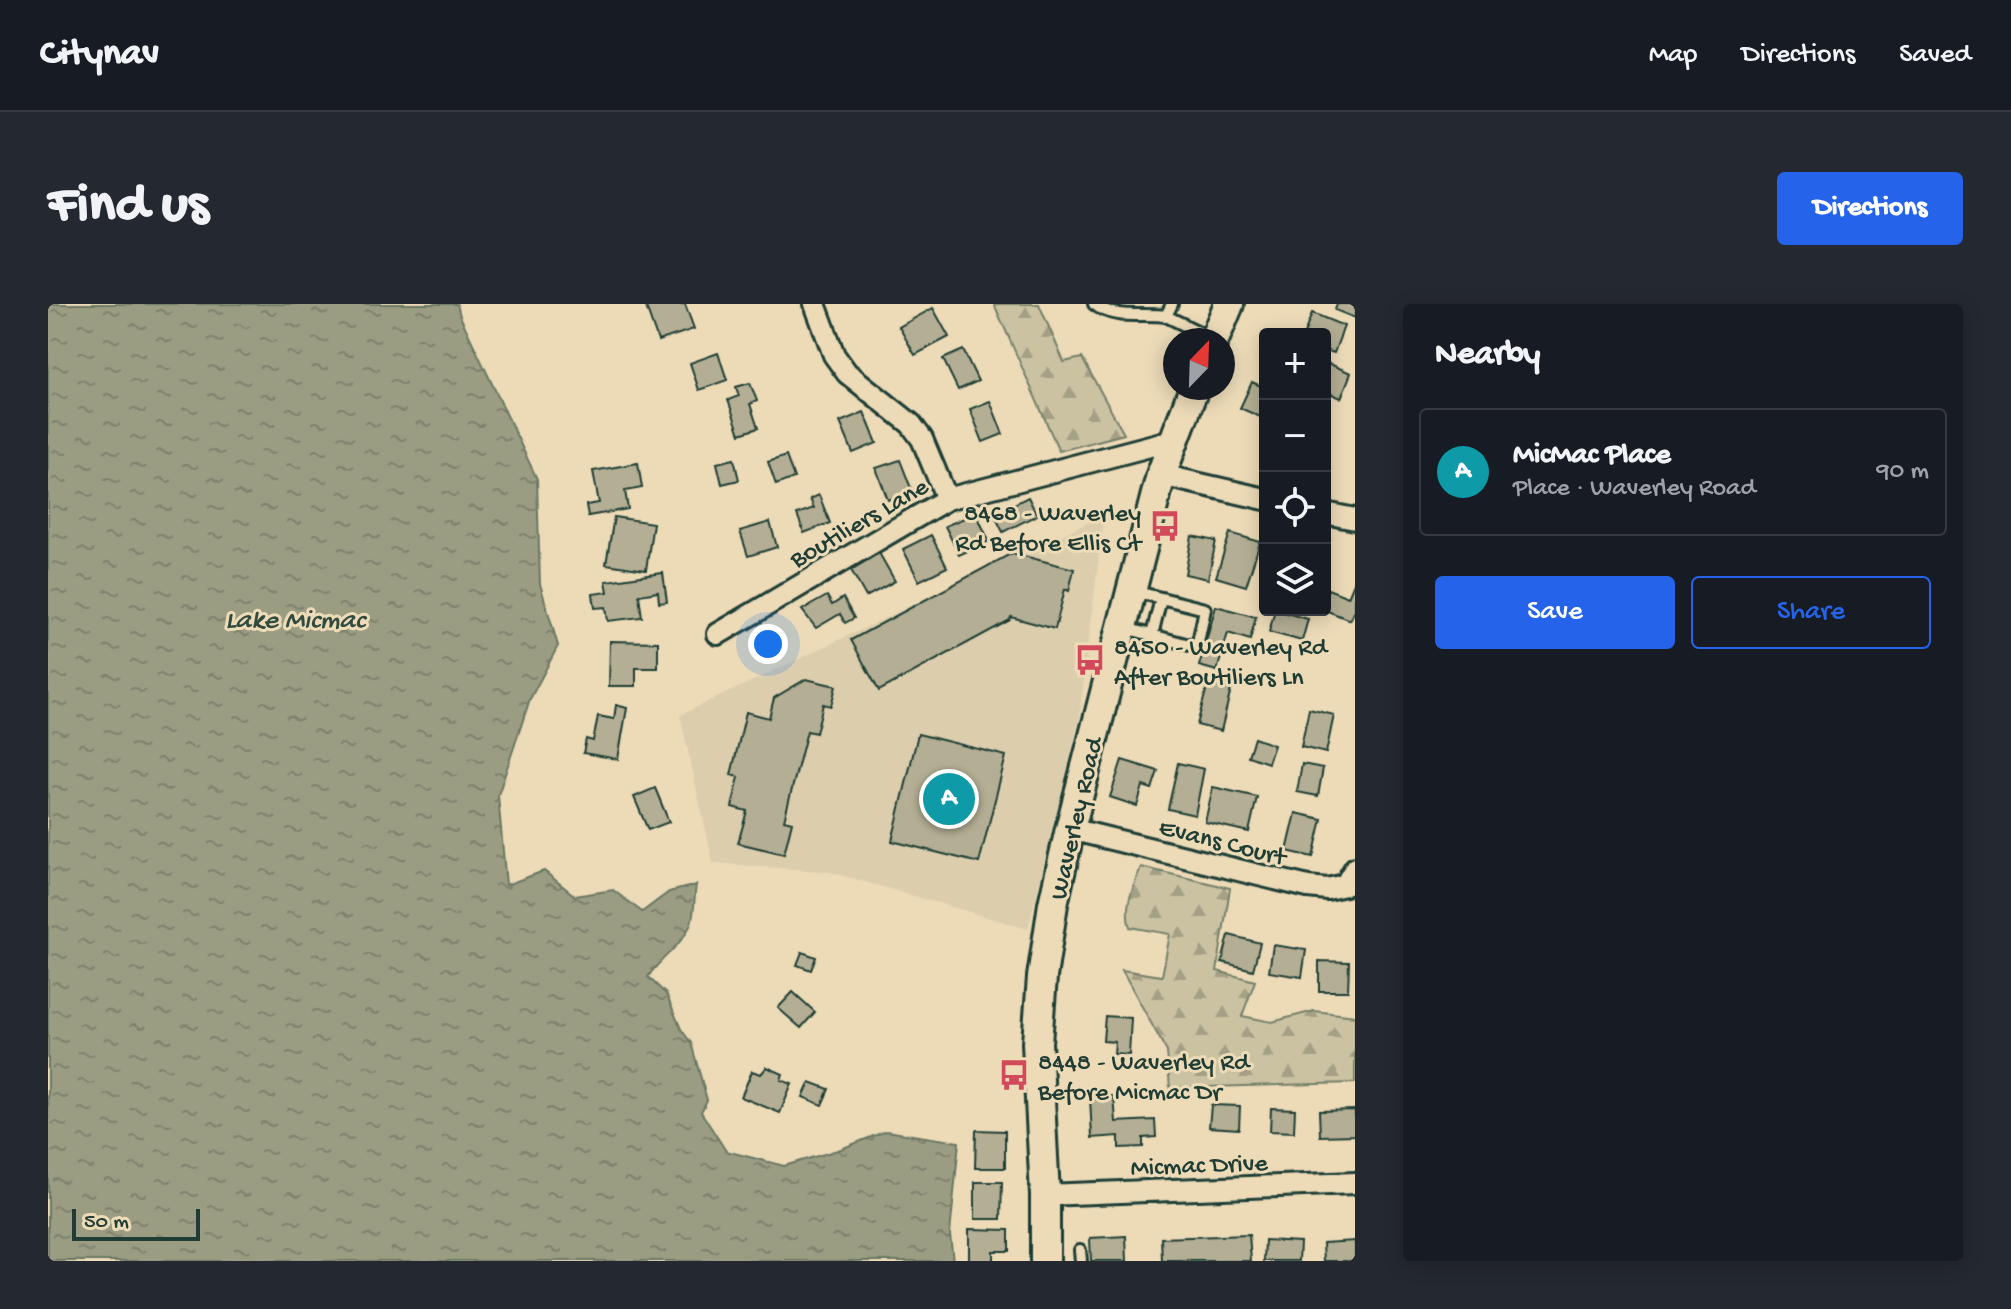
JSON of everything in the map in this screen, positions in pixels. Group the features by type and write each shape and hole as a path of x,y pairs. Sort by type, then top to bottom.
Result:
{"main road":[{"path":"1219,328 1229,304"},
{"name":"Waverley Road","path":"1045,1261 1045,1195 1037,1043 1051,916 1070,829 1161,475 1189,400"}],"street":[{"path":"815,304 834,355 847,373 911,424 922,439 947,499"},
{"name":"Boutiliers Lane","path":"718,634 947,499 1173,440"},
{"path":"1161,475 1259,498"},
{"path":"1331,514 1355,519"},
{"name":"Evans Court","path":"1070,829 1308,887 1327,889 1345,885 1355,868"},
{"name":"Micmac Drive","path":"1045,1195 1355,1183"}],"lane":[{"path":"1094,304 1103,312 1118,315 1142,313 1166,316 1190,328"},
{"path":"1166,316 1172,304"},
{"path":"1122,627 1197,647 1205,609 1131,590"},
{"path":"1152,635 1161,598"}],"shaded area":[{"path":"1104,515 1079,721 1028,929 830,872 713,863 680,715"}],"green space":[{"path":"994,304 1039,304 1064,362 1082,358 1124,434 1059,451"},
{"path":"1141,867 1230,888 1217,971 1255,981 1242,1016 1272,1022 1314,1011 1355,1016 1355,1083 1170,1088 1167,1052 1122,970 1162,976 1170,934 1130,927 1129,904"}],"water":[{"name":"Lake Micmac","path":"48,304 457,304 537,479 540,584 558,646 530,699 498,795 506,885 544,871 575,896 613,890 642,912 669,892 696,885 693,914 687,931 648,977 666,994 681,1029 691,1043 707,1100 701,1112 726,1151 784,1166 841,1149 886,1131 959,1142 950,1234 953,1261 48,1261"}],"building":[{"path":"645,304 685,304 694,329 658,341"},
{"path":"1337,304 1355,304 1355,318 1335,310"},
{"path":"933,308 949,337 915,355 899,327"},
{"path":"1312,313 1344,326 1334,353 1331,352 1331,328 1306,328"},
{"path":"963,350 978,381 958,390 943,359"},
{"path":"718,353 727,380 699,390 690,363"},
{"path":"1331,365 1351,373 1341,398 1331,394"},
{"path":"1252,382 1259,385 1259,416 1240,408"},
{"path":"750,383 757,401 750,404 758,428 740,434 728,400 739,396 736,387"},
{"path":"990,401 1003,434 983,442 970,409"},
{"path":"864,412 877,443 853,453 840,422"},
{"path":"786,456 794,478 776,485 768,462"},
{"path":"734,459 739,480 722,484 717,463"},
{"path":"900,460 912,491 888,500 876,468"},
{"path":"638,463 642,488 625,491 628,509 588,516 586,505 599,503 593,471"},
{"path":"819,495 830,523 804,533 797,514 814,508 810,499"},
{"path":"1028,497 1037,515 1003,532 994,514"},
{"path":"976,513 989,541 959,555 945,526"},
{"path":"614,517 653,523 646,570 606,564"},
{"path":"770,522 777,547 748,556 740,531"},
{"path":"1230,533 1259,542 1246,586 1216,577"},
{"path":"931,535 947,567 919,581 903,549"},
{"path":"1192,536 1216,541 1208,579 1185,574"},
{"path":"879,553 895,581 866,597 851,570"},
{"path":"1012,553 1074,569 1069,591 1065,589 1055,629 1011,617 879,691 851,640"},
{"path":"663,573 667,602 659,603 658,592 639,595 642,617 608,621 606,607 595,608 593,594 608,592 606,581"},
{"path":"1355,580 1355,610 1350,620 1331,612 1331,590 1348,597"},
{"path":"827,596 832,605 843,598 854,618 845,623 840,614 816,628 802,610"},
{"path":"1216,606 1256,617 1250,640 1228,633 1217,671 1199,666"},
{"path":"1273,616 1308,619 1302,641 1269,632"},
{"path":"610,641 658,642 658,668 636,668 636,686 609,686"},
{"path":"806,679 836,686 831,706 823,704 816,733 807,731 784,820 792,822 784,854 738,843 747,811 732,807 739,777 731,775 746,712 769,718 774,698"},
{"path":"1208,683 1231,689 1221,731 1197,725"},
{"path":"616,705 627,708 618,759 583,753 586,739 593,741 598,716 614,719"},
{"path":"1309,709 1334,715 1326,753 1301,747"},
{"path":"918,734 1006,756 979,863 892,841"},
{"path":"1254,738 1274,745 1268,763 1248,756"},
{"path":"1122,760 1158,771 1152,789 1143,786 1137,806 1110,797"},
{"path":"1178,763 1204,769 1195,815 1168,809"},
{"path":"1302,764 1323,768 1318,796 1297,792"},
{"path":"1213,787 1257,797 1249,832 1205,822"},
{"path":"655,788 669,822 648,830 634,797"},
{"path":"1296,813 1322,819 1313,857 1287,851"},
{"path":"1229,935 1260,943 1253,970 1222,962"},
{"path":"1273,945 1306,950 1302,977 1269,972"},
{"path":"802,952 816,957 811,970 797,965"},
{"path":"1319,961 1349,962 1348,991 1319,991"},
{"path":"793,992 815,1012 801,1028 778,1008"},
{"path":"1105,1016 1131,1018 1129,1055 1114,1054 1115,1042 1103,1041"},
{"path":"767,1067 783,1074 781,1080 792,1084 780,1113 741,1097 752,1071 761,1074"},
{"path":"810,1082 829,1089 822,1105 803,1097"},
{"path":"1114,1096 1116,1122 1155,1120 1156,1137 1143,1138 1143,1147 1119,1148 1119,1136 1092,1138 1090,1097"},
{"path":"1211,1105 1240,1106 1239,1129 1209,1127"},
{"path":"1271,1108 1295,1109 1294,1132 1270,1131"},
{"path":"1355,1110 1355,1135 1320,1136 1319,1111"},
{"path":"976,1130 1005,1131 1005,1168 975,1168"},
{"path":"975,1182 1002,1182 1001,1219 975,1219"},
{"path":"969,1229 1009,1230 1009,1251 993,1251 993,1261 969,1261"},
{"path":"1249,1235 1251,1261 1162,1261 1161,1238"},
{"path":"1126,1236 1127,1261 1091,1261 1090,1238"},
{"path":"1265,1240 1300,1242 1299,1261 1264,1261"},
{"path":"1355,1241 1355,1261 1324,1261 1323,1243"}],"place":[{"name":"8468 - Waverley Rd Before Ellis Ct","path":"1165,526"},
{"name":"8450 - Waverley Rd After Boutiliers Ln","path":"1090,660"},
{"name":"MicMac Place","path":"949,799"},
{"name":"8448 - Waverley Rd Before Micmac Dr","path":"1014,1075"}]}
